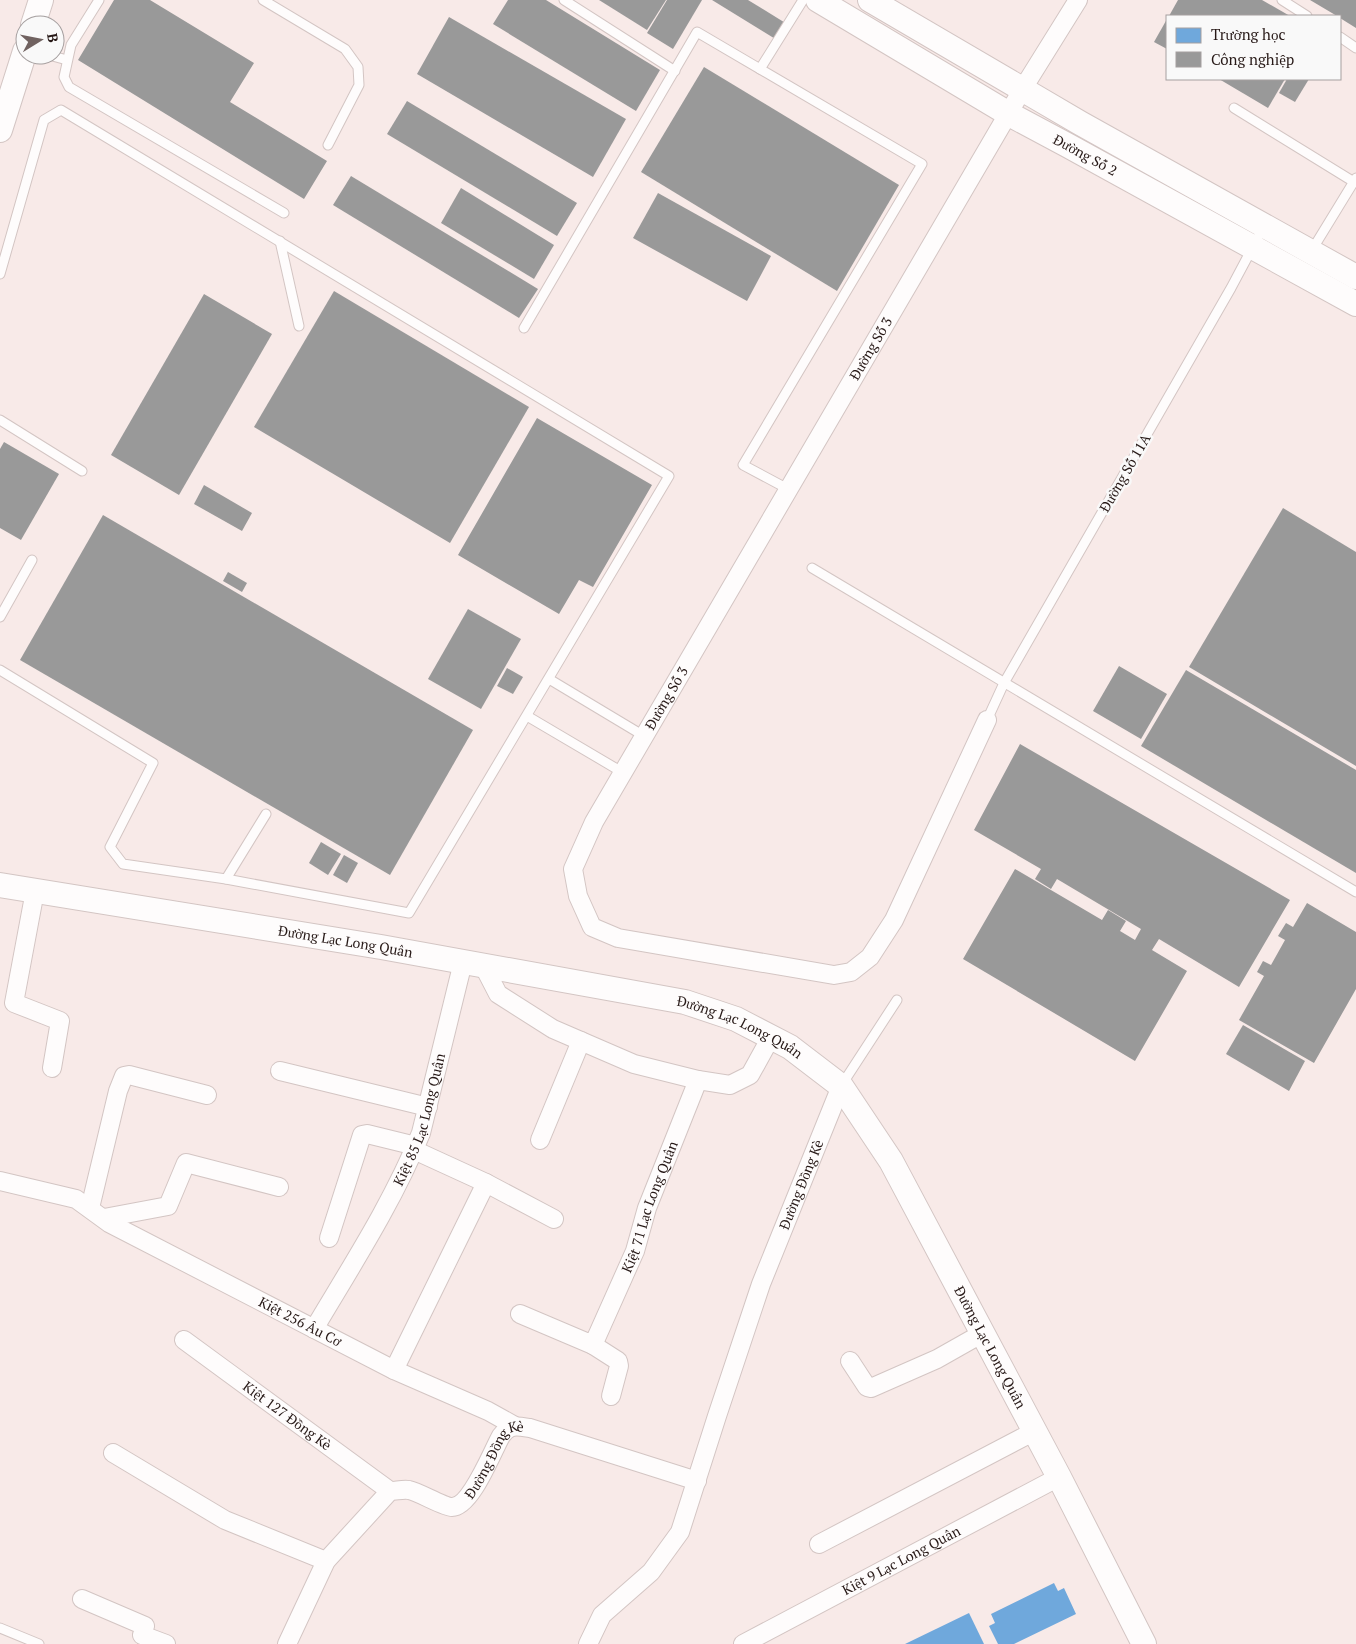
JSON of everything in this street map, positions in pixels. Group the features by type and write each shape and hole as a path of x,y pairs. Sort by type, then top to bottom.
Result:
{"street":[{"path":"36,15 41,0"},
{"name":"Đường Số 2","path":"818,0 1009,114 1356,304"},
{"name":"Đường Số 2","path":"870,0 1022,90 1356,277"},
{"name":"Đường Số 3","path":"987,720 894,920 870,957 852,972 834,976 618,938 592,927 578,896 573,869 594,822 1022,90 1078,0"},
{"path":"0,130 21,65"},
{"name":"Đường Lạc Long Quân","path":"0,885 381,947 685,1002 736,1019 790,1047 841,1086 891,1162 1059,1477 1144,1644"},
{"path":"35,891 14,1002 60,1022 52,1068"},
{"path":"473,964 498,994 553,1029 634,1064 698,1080 730,1085 750,1075 770,1037"},
{"name":"Kiệt 85 Lạc Long Quân","path":"314,1329 351,1267 415,1148 473,964"},
{"path":"540,1140 581,1041"},
{"path":"280,1071 428,1107"},
{"path":"207,1096 129,1075 124,1076 118,1090 97,1213 168,1206 186,1163 279,1186"},
{"name":"Kiệt 71 Lạc Long Quân","path":"596,1338 635,1251 648,1208 698,1080"},
{"name":"Đường Đồng Kè","path":"588,1644 602,1615 651,1572 680,1532 762,1284 841,1086"},
{"path":"329,1238 362,1135 367,1134 415,1148 554,1219"},
{"name":"Kiệt 256 Âu Cơ","path":"0,1181 76,1199 109,1223 394,1370 488,1411 515,1426"},
{"path":"394,1370 486,1183"},
{"path":"520,1314 596,1338 618,1360 619,1366 611,1396"},
{"path":"850,1361 866,1387 871,1388 937,1359 982,1333"},
{"name":"Kiệt 127 Đồng Kè","path":"184,1340 390,1491"},
{"name":"Đường Đồng Kè","path":"390,1491 408,1490 451,1507 460,1504 468,1499 500,1436 506,1429 515,1426 530,1428 697,1481"},
{"path":"819,1544 1034,1431"},
{"path":"112,1453 225,1520 326,1561"},
{"name":"Kiệt 9 Lạc Long Quân","path":"743,1644 1059,1477"},
{"path":"287,1644 326,1561 390,1491"},
{"path":"82,1599 145,1626 142,1635 166,1644"}],"lane":[{"path":"99,0 71,45 64,77 69,87 284,213"},
{"path":"263,0 345,49 358,67 359,85 328,145"},
{"path":"564,0 675,71"},
{"path":"760,69 803,0"},
{"path":"1282,0 1305,15"},
{"path":"524,328 697,32 922,164 743,465 788,489"},
{"path":"1341,38 1356,48"},
{"path":"1234,108 1355,180 1311,253"},
{"path":"0,274 44,120 61,110 669,476 408,913 226,879 123,864 110,847 153,763 0,670"},
{"name":"Đường Số 11A","path":"987,720 1004,683 1254,247 1264,226"},
{"path":"280,241 299,326"},
{"path":"0,420 82,471"},
{"path":"0,617 32,560"},
{"path":"812,568 1356,892"},
{"path":"549,679 644,736"},
{"path":"526,716 622,772"},
{"path":"226,879 266,814"},
{"path":"841,1086 897,1000"},
{"path":"0,1628 39,1644"}],"building: Trường học":[{"path":"1054,1583 1058,1591 1064,1588 1076,1614 1014,1644 998,1644 989,1626 995,1623 991,1614"},
{"path":"969,1613 984,1644 905,1644"}],"building: Công nghiệp":[{"path":"114,0 150,0 254,63 230,102 327,161 304,199 78,60"},
{"path":"508,0 546,0 660,70 636,111 493,24"},
{"path":"599,0 666,0 647,30"},
{"path":"667,0 702,0 673,49 647,33"},
{"path":"712,0 748,0 787,24 777,40"},
{"path":"1178,0 1262,0 1288,15 1170,15"},
{"path":"1310,0 1356,0 1356,28 1341,19 1341,15 1335,15"},
{"path":"449,17 626,119 593,177 417,74"},
{"path":"1166,21 1166,48 1154,42"},
{"path":"704,67 899,185 837,291 641,172"},
{"path":"1221,80 1284,80 1268,108"},
{"path":"1286,80 1308,80 1295,102 1279,93"},
{"path":"407,101 577,203 557,236 387,134"},
{"path":"351,176 538,289 519,318 333,205"},
{"path":"461,188 554,245 534,279 441,223"},
{"path":"658,193 771,256 747,301 633,238"},
{"path":"334,291 529,407 450,543 254,427"},
{"path":"204,294 272,334 179,495 111,455"},
{"path":"537,418 652,485 593,587 579,580 559,614 458,555"},
{"path":"4,442 59,474 21,540 0,528 0,449"},
{"path":"204,485 252,513 242,531 194,504"},
{"path":"1283,508 1356,552 1356,766 1189,667"},
{"path":"103,515 473,730 390,875 20,660"},
{"path":"228,572 247,583 242,592 223,581"},
{"path":"468,609 521,639 481,709 428,679"},
{"path":"1119,666 1167,694 1141,739 1093,711"},
{"path":"507,668 523,677 513,694 497,686"},
{"path":"1186,670 1356,770 1356,873 1141,746"},
{"path":"1020,744 1290,900 1239,987 1159,939 1152,950 1187,971 1135,1061 963,959 1015,869 1102,920 1108,910 1126,921 1120,931 1135,940 1141,929 1057,879 1051,889 1035,879 1041,869 974,830"},
{"path":"321,842 341,854 328,875 309,863"},
{"path":"344,855 358,863 347,883 333,875"},
{"path":"1307,903 1356,932 1356,989 1314,1063 1239,1020 1264,976 1257,972 1263,961 1271,965 1285,940 1278,936 1286,923 1293,927"},
{"path":"1243,1025 1305,1061 1289,1091 1226,1054"}]}
